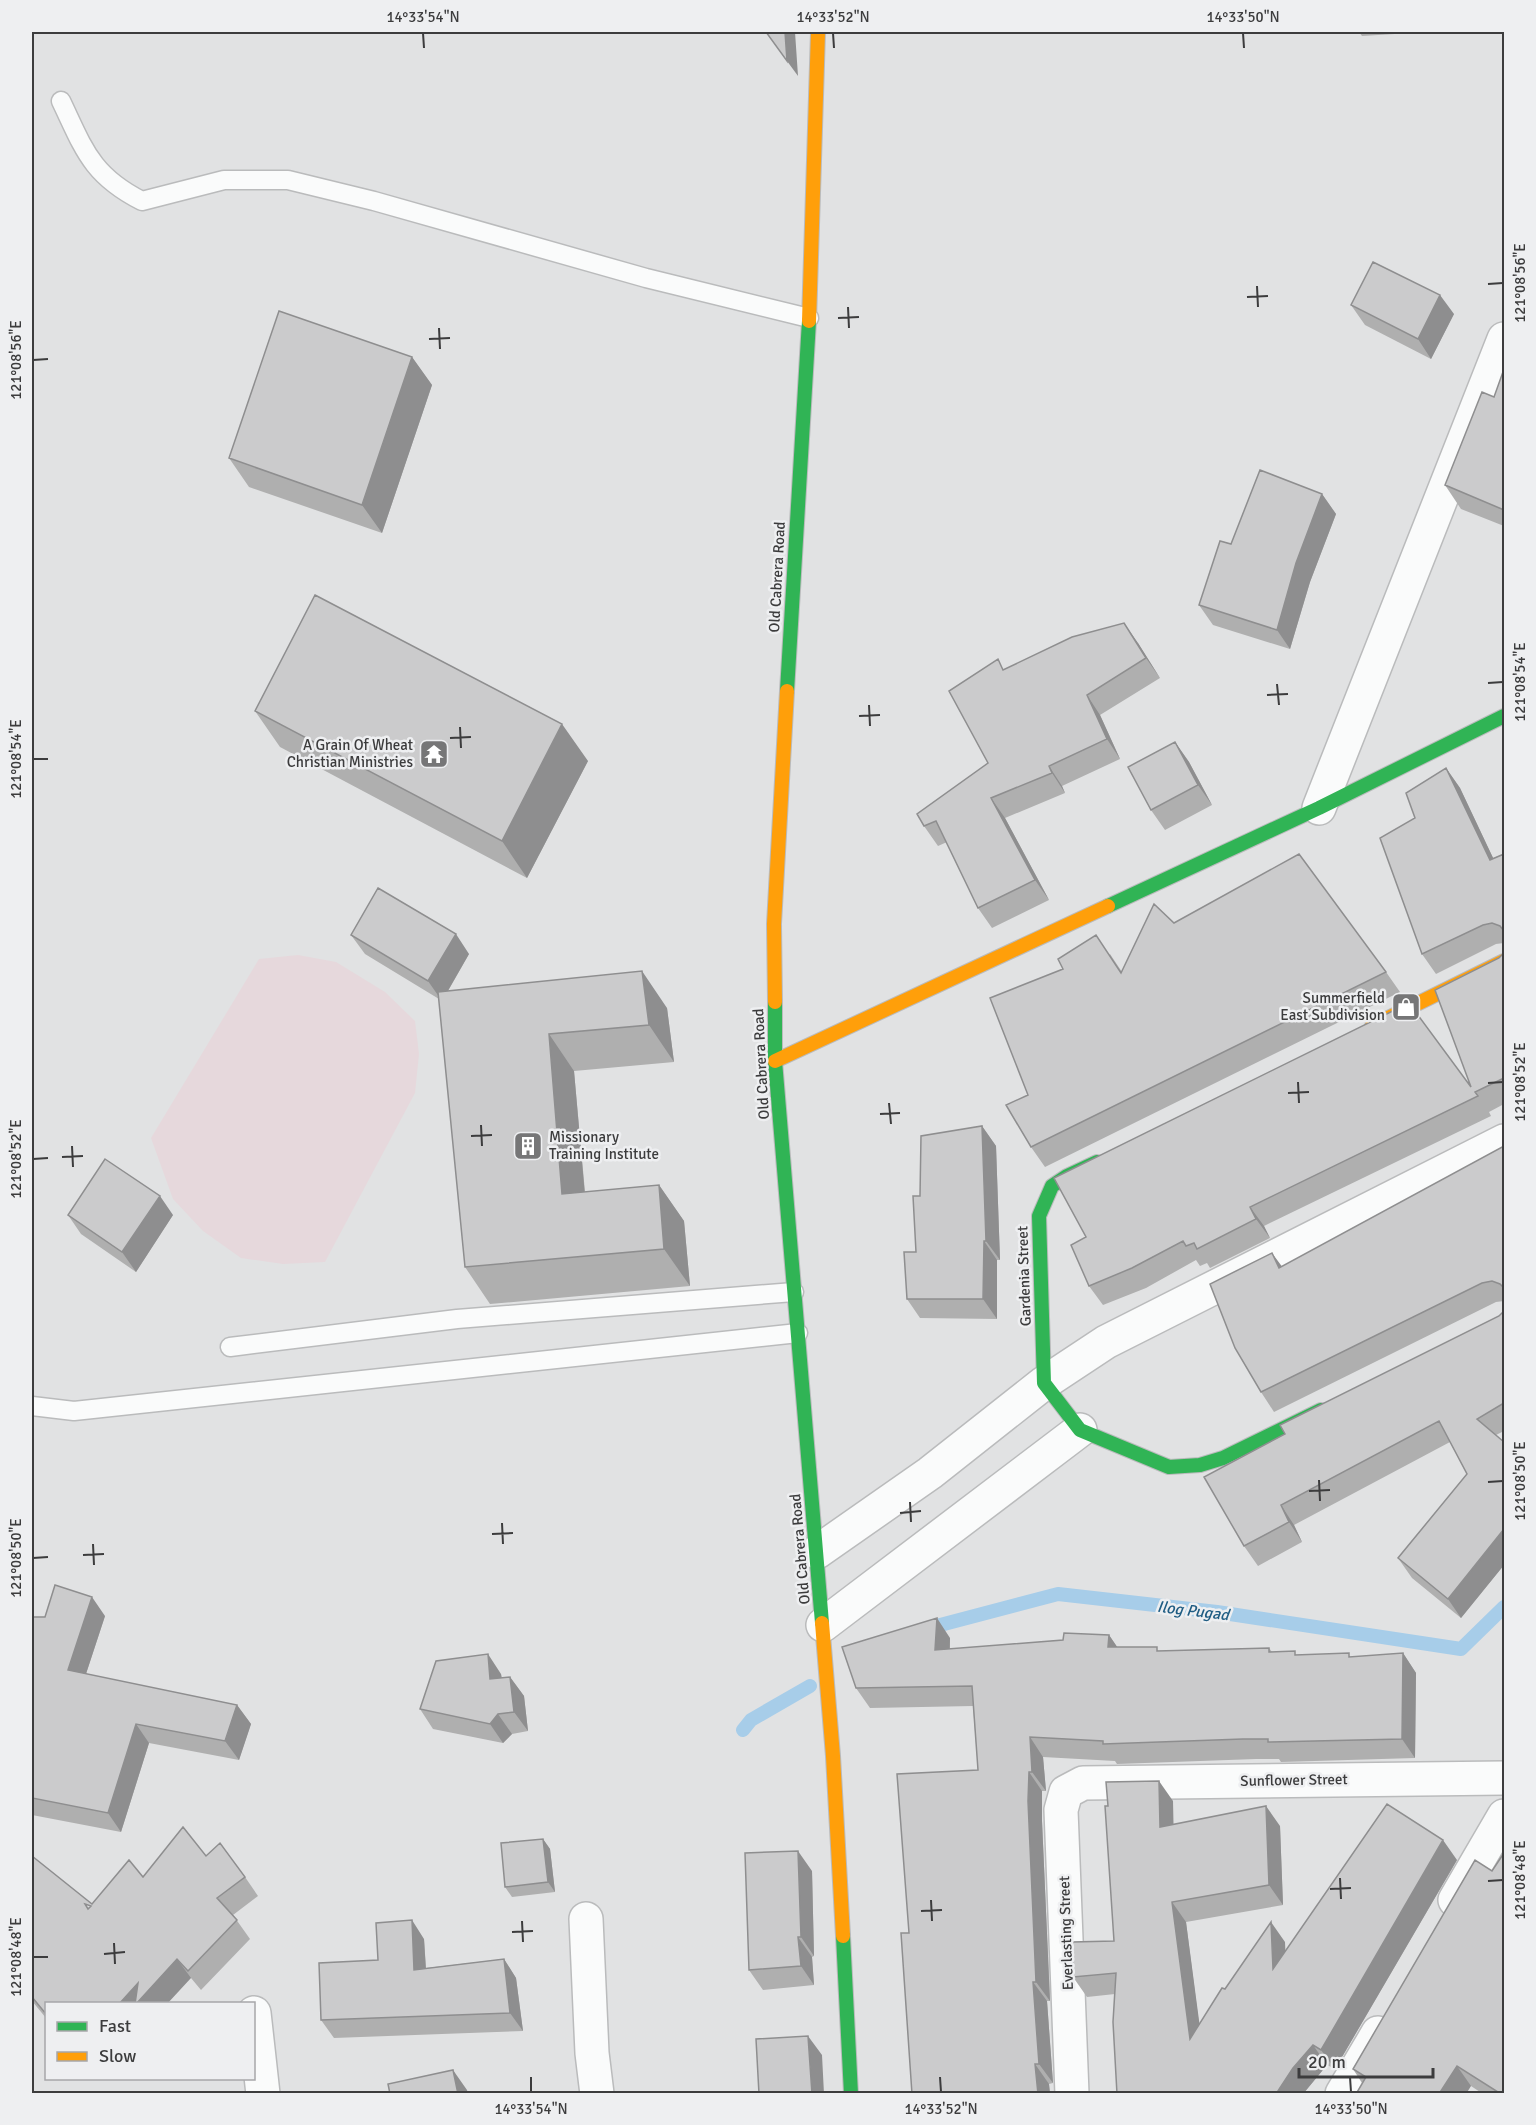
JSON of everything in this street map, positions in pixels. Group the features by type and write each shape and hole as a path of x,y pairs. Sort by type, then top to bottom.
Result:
{"street":[{"name":"Old Cabrera Road","path":"818,32 809,318 774,924 775,1061 824,1625 851,2094"},
{"path":"1319,808 1504,339"},
{"path":"775,1061 1319,808 1504,716"},
{"path":"1355,1034 1504,961"},
{"path":"817,1552 930,1473 1044,1383 1106,1342 1504,1141"},
{"name":"Gardenia Street","path":"1044,1383 1039,1216 1044,1195 1057,1181 1110,1155"},
{"path":"1044,1383 1080,1430 1169,1467 1200,1465 1224,1458 1338,1401"},
{"path":"824,1625 1080,1430"},
{"name":"Sunflower Street","path":"1083,1783 1504,1778"},
{"name":"Everlasting Street","path":"1072,2094 1061,1810 1066,1791 1083,1783"},
{"path":"1438,1929 1504,1816"},
{"path":"586,1919 597,2094"},
{"path":"1342,2094 1390,2011"},
{"path":"255,2022 263,2094"}],"lane":[{"path":"61,101 87,155 114,187 142,201 224,180 288,180 374,201 611,268 809,318"},
{"path":"230,1347 457,1319 794,1292"},
{"path":"32,1406 74,1411 798,1333"}],"shaded area":[{"path":"298,955 336,962 385,992 415,1021 419,1054 415,1093 325,1262 283,1264 241,1258 203,1231 173,1199 151,1138 259,959"}],"building":[{"path":"766,32 785,32 787,61"},
{"path":"1373,262 1440,295 1418,339 1351,305"},
{"path":"279,311 412,357 362,505 229,458"},
{"path":"1504,369 1504,510 1445,485 1482,392 1494,397"},
{"path":"1260,470 1322,494 1296,563 1277,630 1199,605 1220,541 1231,544"},
{"name":"A Grain Of Wheat Christian Ministries","path":"315,595 562,724 502,841 255,711"},
{"path":"1124,623 1146,658 1087,695 1107,739 1049,766 1052,773 991,798 1035,880 978,908 936,821 924,826 917,814 988,763 949,691 998,659 1003,670 1072,637"},
{"path":"1175,742 1198,785 1151,810 1128,767"},
{"path":"1446,768 1490,860 1504,854 1504,931 1500,926 1492,923 1483,925 1422,954 1380,838 1415,818 1406,793"},
{"path":"1299,854 1386,972 1031,1147 1006,1105 1028,1095 990,998 1063,969 1058,959 1096,935 1121,973 1154,904 1174,923"},
{"path":"378,888 456,934 428,981 351,935"},
{"path":"1504,953 1504,1078 1475,1092 1478,1096 1250,1207 1256,1219 1197,1249 1194,1243 1186,1246 1183,1241 1132,1268 1089,1286 1071,1245 1086,1237 1054,1178 1409,1003 1471,1087 1435,990 1499,958"},
{"name":"Missionary Training Institute","path":"642,971 649,1025 549,1034 562,1194 659,1185 664,1249 465,1267 438,992"},
{"path":"982,1126 986,1241 984,1241 983,1299 907,1299 904,1252 916,1252 913,1196 920,1196 921,1136"},
{"path":"1504,1146 1504,1288 1492,1281 1482,1283 1261,1392 1235,1348 1210,1284 1272,1253 1279,1268"},
{"path":"105,1159 160,1196 122,1252 68,1215"},
{"path":"1504,1311 1504,1403 1477,1419 1504,1442 1504,1529 1448,1599 1398,1558 1467,1474 1439,1421 1281,1505 1289,1522 1244,1546 1204,1477 1285,1434 1280,1425 1499,1316"},
{"path":"55,1585 92,1597 68,1670 237,1705 225,1741 136,1724 108,1813 32,1798 32,1617 45,1617"},
{"path":"937,1618 935,1650 1063,1640 1064,1633 1109,1635 1108,1647 1157,1647 1157,1651 1269,1648 1269,1652 1295,1651 1295,1655 1349,1653 1349,1657 1403,1653 1402,1739 1268,1742 1268,1739 1243,1739 1103,1744 1103,1741 1030,1737 1032,1772 1029,1772 1028,1801 1036,1982 1033,1982 1039,2064 1035,2064 1038,2094 912,2094 901,1933 909,1933 897,1774 978,1770 972,1686 856,1688 842,1647"},
{"path":"488,1654 490,1679 510,1677 514,1712 498,1714 490,1724 420,1709 436,1661"},
{"path":"1159,1781 1160,1827 1266,1806 1269,1885 1172,1902 1190,2039 1222,1988 1225,1989 1271,1922 1273,1969 1387,1804 1443,1840 1321,2050 1313,2045 1293,2068 1276,2094 1117,2094 1113,2022 1116,1973 1073,1977 1072,1942 1114,1941 1105,1806 1108,1806 1106,1782"},
{"path":"183,1827 206,1856 220,1843 245,1877 217,1898 237,1920 188,1971 177,1959 138,2002 135,2002 138,1983 121,2002 45,2002 45,2013 32,1997 32,1856 92,1904 129,1860 143,1877"},
{"path":"543,1839 548,1882 505,1887 501,1843"},
{"path":"798,1851 801,1937 798,1937 801,1966 749,1970 745,1853"},
{"path":"1504,1853 1504,2094 1457,2066 1439,2094 1356,2094 1366,2077 1353,2069 1475,1860 1492,1871"},
{"path":"412,1920 414,1970 504,1959 510,2013 321,2020 319,1963 378,1960 376,1923"},
{"path":"808,2036 812,2094 759,2094 756,2039"},
{"path":"453,2070 458,2094 390,2094 388,2084"}],"waterway":[{"name":"Ilog Pugad","path":"925,1629 1058,1594 1217,1612 1461,1649 1504,1607"},
{"name":"Ilog Pugad","path":"743,1730 751,1720 810,1686"}],"traffic: fast":[{"path":"787,691 809,321"},
{"path":"1108,906 1319,808 1504,716"},
{"path":"775,1002 775,1061 822,1623"},
{"path":"1097,1162 1052,1186 1039,1216 1044,1383 1080,1430 1169,1467 1200,1465 1223,1458 1321,1410"},
{"path":"843,1936 851,2094"}],"traffic: slow":[{"path":"809,321 818,32"},
{"path":"775,1002 774,924 787,691"},
{"path":"775,1061 1108,906"},
{"path":"1372,1026 1504,961"},
{"path":"822,1623 833,1756 843,1936"}],"place":[{"name":"A Grain Of Wheat Christian Ministries","path":"434,754"},
{"name":"Summerfield East Subdivision","path":"1406,1007"},
{"name":"Missionary Training Institute","path":"528,1146"}]}
